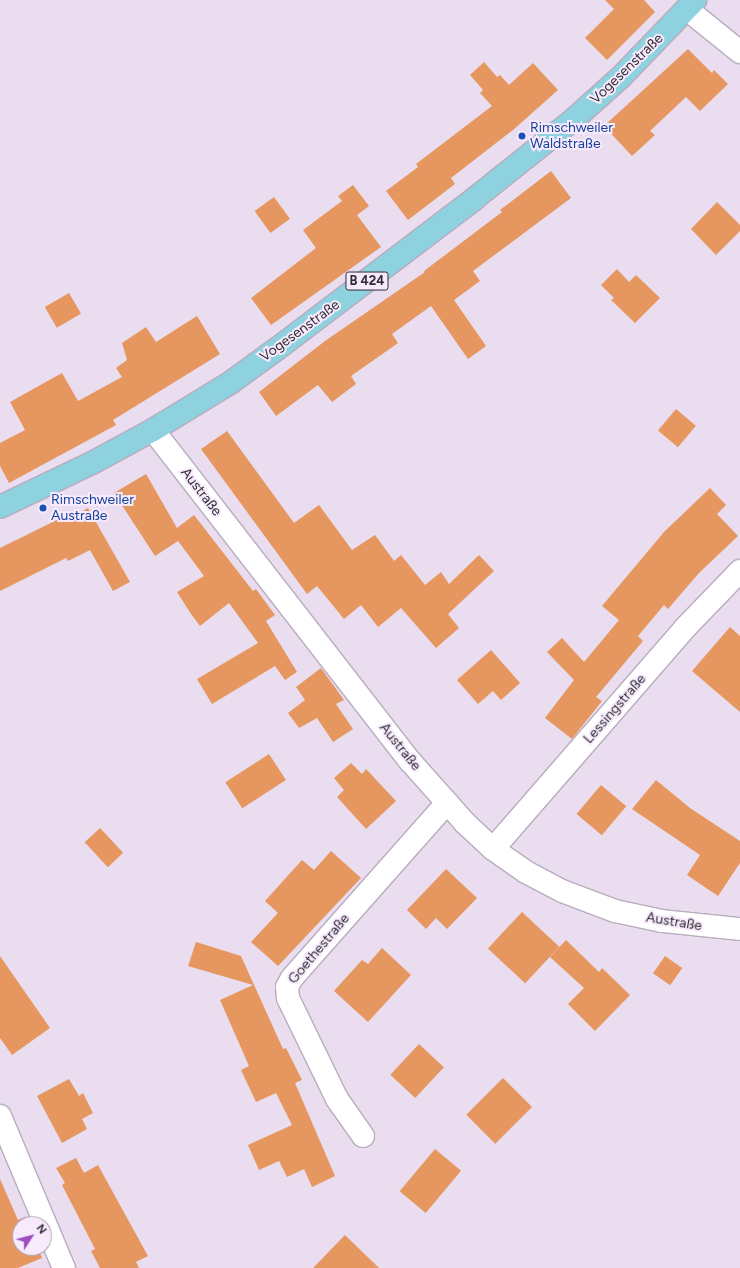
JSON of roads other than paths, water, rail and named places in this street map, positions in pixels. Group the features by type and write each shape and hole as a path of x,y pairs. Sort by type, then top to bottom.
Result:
{"main road":[{"name":"Vogesenstraße","path":"0,507 92,463 153,430 230,382 278,348 524,160 621,77 691,5"}],"street":[{"path":"691,5 740,52"},
{"name":"Austraße","path":"153,430 410,761 447,804 493,849 526,872 562,891 615,911 662,921 740,929"},
{"name":"Lessingstraße","path":"493,849 686,627 740,571"},
{"name":"Goethestraße","path":"363,1136 334,1093 288,998 287,987 292,978 447,804"},
{"path":"0,1116 64,1268"}],"place":[{"name":"Rimschweiler Waldstraße","path":"522,136"},
{"name":"Rimschweiler Austraße","path":"43,508"}]}
